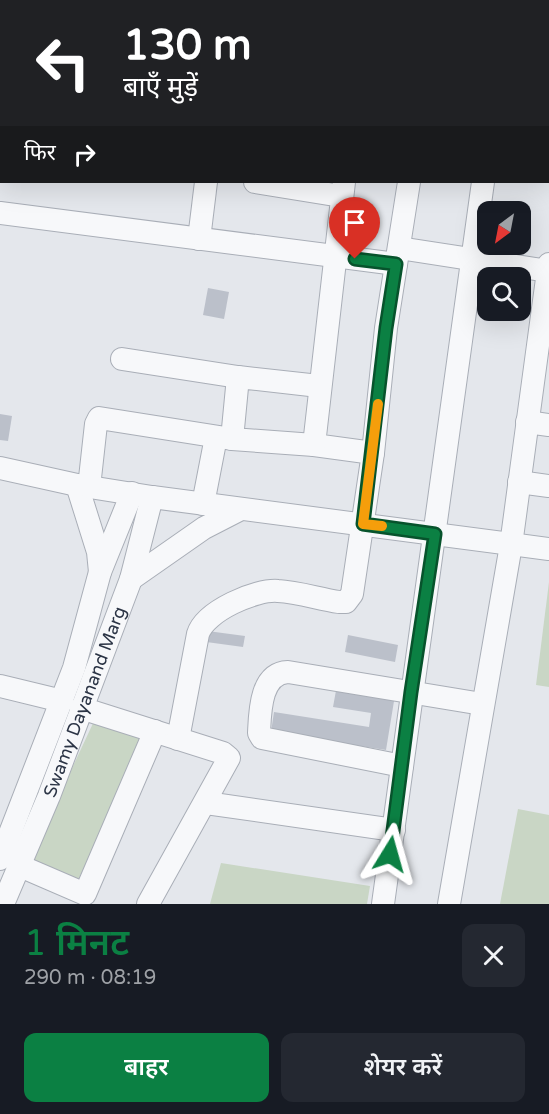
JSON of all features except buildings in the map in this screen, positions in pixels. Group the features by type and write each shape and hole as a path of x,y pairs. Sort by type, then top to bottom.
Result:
{"street":[{"path":"199,239 206,183"},
{"path":"267,183 342,189 314,445"},
{"path":"178,739 198,634 205,622 225,607 269,591 346,602 352,594 373,453 386,328 409,183"},
{"path":"383,904 483,183"},
{"path":"0,213 334,257 397,256 472,259 549,267 538,423 519,482 511,545 448,904"},
{"path":"122,359 238,377 319,386"},
{"path":"203,504 224,438 238,377"},
{"path":"100,572 98,552 83,486 99,418 224,438 314,445 373,453"},
{"path":"0,468 83,486 239,510 549,549"},
{"path":"519,482 549,486"},
{"name":"Swamy Dayanand Marg","path":"71,704 100,572 142,495"},
{"name":"Swamy Dayanand Marg","path":"3,904 10,863 71,704 131,579 142,495"},
{"path":"131,579 204,528 239,510"},
{"path":"402,766 262,738 259,733 261,700 266,688 281,672 483,704"},
{"path":"0,686 71,704 228,755 228,761 206,802 148,904"},
{"path":"10,863 85,894 154,731"},
{"path":"206,802 393,830"}],"green space":[{"path":"549,582 549,687 536,685"},
{"path":"96,717 146,741 76,884 27,864"},
{"path":"518,809 549,815 549,904 500,904"},
{"path":"221,863 370,886 367,904 210,904"}],"slow traffic":[{"path":"378,404 363,524 382,526"}],"route":[{"path":"355,259 396,264 386,328 363,524 435,534 390,854"}]}
